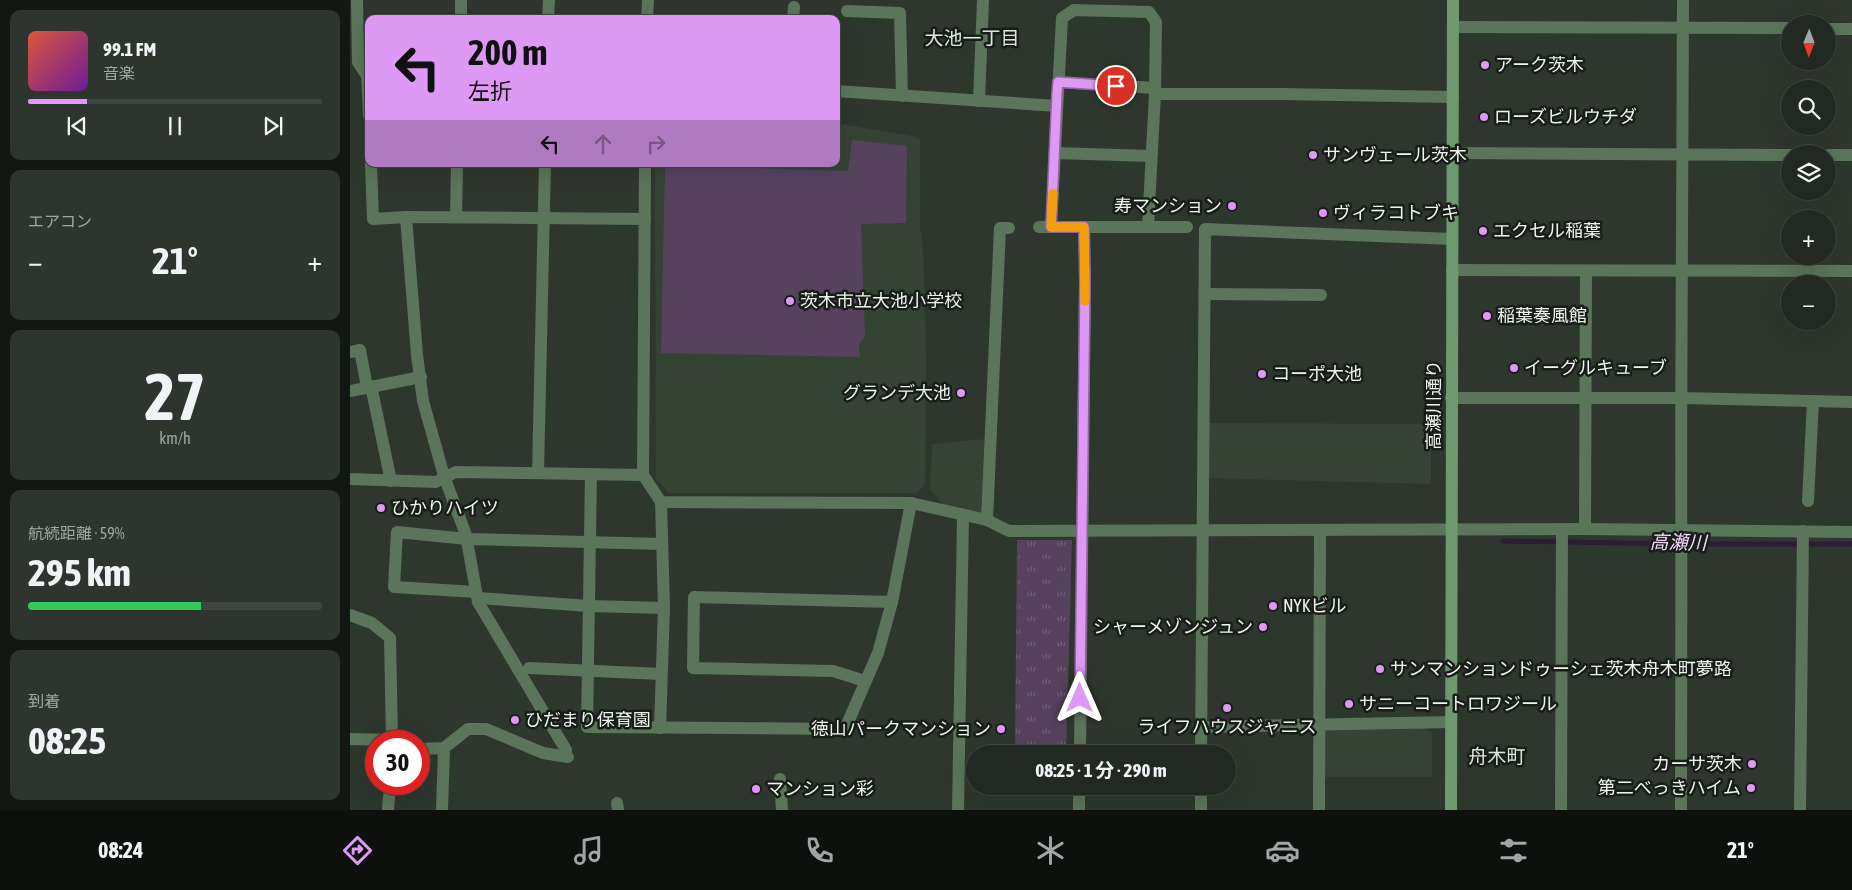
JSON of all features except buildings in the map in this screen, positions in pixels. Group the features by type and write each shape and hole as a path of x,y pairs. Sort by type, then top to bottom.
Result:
{"street":[{"path":"357,0 358,62 365,73"},
{"path":"461,0 461,15"},
{"path":"548,0 548,15"},
{"path":"648,0 648,15"},
{"path":"979,101 983,0"},
{"name":"高瀬川通り","path":"1451,810 1453,0"},
{"path":"1681,810 1682,398 1680,270 1683,0"},
{"path":"1148,226 1155,91 1156,22 1149,12 1074,10 1062,18 1054,153 1045,227 1187,227"},
{"path":"847,11 900,13 902,96"},
{"path":"1453,27 1781,28"},
{"path":"1836,29 1852,29"},
{"path":"1058,82 1155,91 1453,97"},
{"path":"840,91 1057,106"},
{"path":"1054,153 1151,156"},
{"path":"1453,153 1781,155"},
{"path":"1836,155 1852,155"},
{"path":"371,167 373,219 406,217 645,219"},
{"path":"456,217 457,167"},
{"path":"538,473 545,167"},
{"path":"645,167 643,475 661,501 664,608 660,728"},
{"path":"406,217 417,354 423,401 444,476 467,539 478,602 567,754 543,753 486,729 468,729 444,748 430,749"},
{"path":"1080,745 1084,227"},
{"path":"987,520 1000,228 1009,228"},
{"path":"1201,745 1205,230 1452,239"},
{"path":"1452,270 1852,271"},
{"path":"1585,529 1586,271"},
{"path":"1205,294 1321,295"},
{"path":"350,352 360,350 391,481"},
{"path":"350,391 421,377"},
{"path":"1451,398 1682,398 1852,402"},
{"path":"1808,501 1812,401"},
{"path":"350,478 436,482 444,476 456,472 643,475"},
{"path":"591,474 587,727 844,729 878,653 892,602 911,502"},
{"path":"661,501 911,502 962,516 987,520 1009,531 1452,530 1562,537 1585,529 1682,538 1803,539 1852,532"},
{"path":"958,810 962,516"},
{"path":"1319,810 1320,530"},
{"path":"662,544 467,539 397,532 394,587 589,606 664,608"},
{"path":"1561,810 1562,537"},
{"path":"1800,810 1803,539"},
{"path":"865,681 833,671 693,668 694,597 892,602"},
{"path":"350,615 372,623 390,638 392,730"},
{"path":"529,668 661,674"},
{"path":"1201,728 1451,722"},
{"path":"350,739 365,740"},
{"path":"442,810 444,748"},
{"path":"780,779 782,810"},
{"path":"388,810 389,795"},
{"path":"1079,795 1079,810"},
{"path":"1201,795 1201,810"}],"shaded area":[{"name":"茨木市立大池小学校","path":"840,124 917,137 920,140 920,226 923,248 926,354 925,484 916,493 669,493 656,479 655,167 840,167"},
{"path":"1207,423 1431,424 1431,484 1208,478"},
{"path":"986,439 982,518 945,508 930,489 932,444"},
{"path":"1424,728 1432,733 1432,777 1323,777 1323,733 1326,729"}],"green space":[{"path":"852,140 907,146 906,223 861,224 865,336 859,344 860,357 661,353 665,167 848,171"},
{"path":"1017,540 1072,540 1066,745 1015,745"}],"waterway":[{"name":"高瀬川","path":"1503,541 1852,544"}],"slow traffic":[{"path":"1053,193 1051,227 1084,227 1085,301"}],"place":[{"name":"アーク茨木","path":"1485,65"},
{"name":"ローズビルウチダ","path":"1484,117"},
{"name":"サンヴェール茨木","path":"1313,155"},
{"name":"寿マンション","path":"1232,206"},
{"name":"ヴィラコトブキ","path":"1323,213"},
{"name":"エクセル稲葉","path":"1483,231"},
{"name":"茨木市立大池小学校","path":"790,301"},
{"name":"稲葉奏風館","path":"1487,316"},
{"name":"イーグルキューブ","path":"1514,368"},
{"name":"コーポ大池","path":"1262,374"},
{"name":"グランデ大池","path":"961,393"},
{"name":"ひかりハイツ","path":"381,508"},
{"name":"NYKビル","path":"1273,606"},
{"name":"シャーメゾンジュン","path":"1263,627"},
{"name":"サンマンションドゥーシェ茨木舟木町夢路","path":"1380,669"},
{"name":"サニーコートロワジール","path":"1349,704"},
{"name":"ライフハウスジャニス","path":"1227,708"},
{"name":"ひだまり保育園","path":"515,720"},
{"name":"徳山パークマンション","path":"1001,729"},
{"name":"カーサ茨木","path":"1752,764"},
{"name":"第二べっきハイム","path":"1751,788"},
{"name":"マンション彩","path":"756,789"}],"district":[{"name":"大池一丁目","path":"972,38"},
{"name":"舟木町","path":"1497,756"}],"route":[{"path":"1080,698 1084,227 1051,227 1057,94 1058,82 1116,86"}]}
